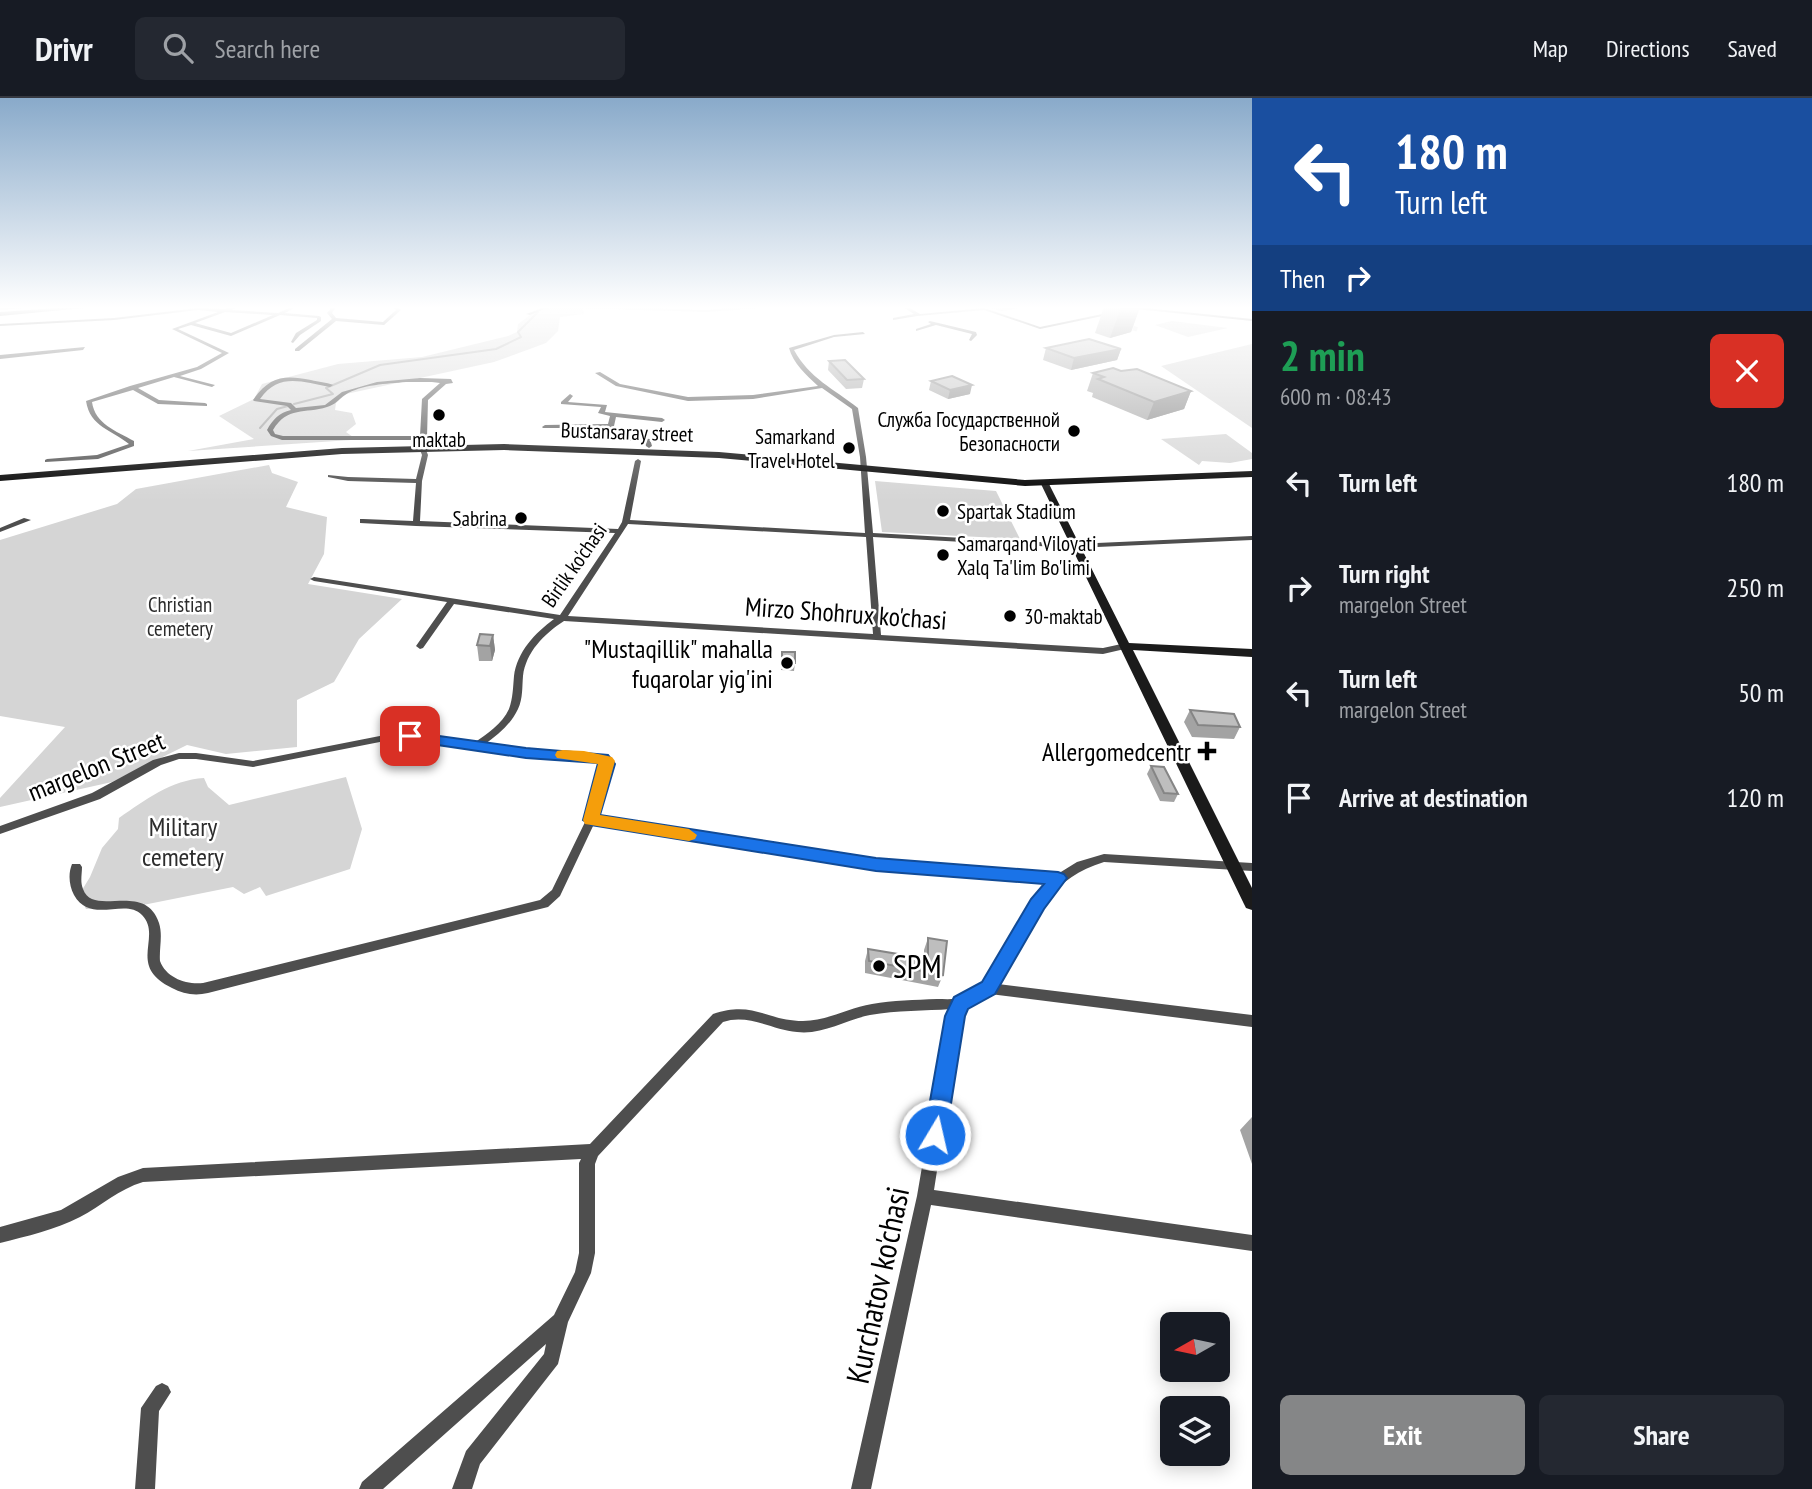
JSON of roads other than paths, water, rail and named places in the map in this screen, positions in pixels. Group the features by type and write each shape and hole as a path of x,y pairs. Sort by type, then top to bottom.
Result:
{"main road":[{"name":"Bustansaray street","path":"424,443 641,451 1045,484 1252,474"},
{"name":"Bustansaray street","path":"0,475 424,443 649,446 863,468 1026,477 1252,467"},
{"path":"1045,484 1252,904"},
{"path":"1126,646 1252,653"}],"street":[{"path":"47,461 98,457 132,445 132,442 98,423 88,403 92,399 185,372"},
{"path":"808,372 821,387 855,408 863,468 877,635"},
{"path":"598,373 618,386 688,399 753,397 821,387"},
{"path":"173,376 212,385"},
{"path":"294,409 289,404 256,400 265,386 275,379 330,385"},
{"path":"416,524 419,481 425,455 425,399 442,382 411,379 349,391 327,406 294,409 274,423 270,430 273,435 424,443"},
{"path":"132,387 158,402 205,405"},
{"path":"570,396 563,402 604,405 601,414 662,420"},
{"path":"613,415 611,426 614,438 648,440 649,446"},
{"path":"545,426 611,426"},
{"name":"Birlik ko'chasi","path":"476,746 503,725 516,700 520,666 528,650 549,626 562,618 626,522 638,461"},
{"path":"330,476 419,481"},
{"path":"0,530 27,520"},
{"path":"363,521 620,531"},
{"path":"626,522 1075,546 1252,538"},
{"name":"Mirzo Shohrux ko'chasi","path":"314,579 562,618 877,635 1103,651 1126,646"},
{"path":"420,646 452,601"},
{"name":"margelon Street","path":"0,830 97,796 152,765 180,756 253,764 395,736 526,753 584,755 607,761 591,820"},
{"path":"76,867 78,890 86,902 93,905 133,905 149,913 153,923 153,965 162,978 195,991 544,904 556,893 591,820 876,865 1058,878"},
{"path":"462,1489 473,1458 552,1358 560,1321 583,1273 587,1253 587,1163 593,1150 718,1018 730,1012 741,1011 773,1022 799,1027 818,1026 873,1010 961,1003 989,988 1037,904 1070,868 1085,861 1104,858 1252,867"},
{"path":"989,988 1252,1021"},
{"name":"Kurchatov ko'chasi","path":"861,1489 925,1196 955,1016 961,1003"},
{"path":"0,1235 68,1215 94,1201 126,1178 143,1175 593,1150"},
{"path":"925,1196 1252,1243"},
{"path":"369,1489 560,1321"},
{"path":"145,1489 150,1408 162,1392"}],"waterway":[{"path":"294,404 333,394 326,388 364,372"},
{"path":"260,428 277,409 288,406"}],"place":[{"name":"maktab","path":"439,415"},
{"name":"Служба Государственной Безопасности","path":"1074,431"},
{"name":"Samarkand Travel Hotel","path":"849,448"},
{"name":"Spartak Stadium","path":"943,511"},
{"name":"Sabrina","path":"521,518"},
{"name":"Samarqand Viloyati Xalq Ta'lim Bo'limi","path":"943,555"},
{"name":"30-maktab","path":"1010,616"},
{"name":"\"Mustaqillik\" mahalla fuqarolar yig'ini","path":"787,663"},
{"name":"Allergomedcentr","path":"1207,751"},
{"name":"SPM","path":"879,966"}],"park label":[{"name":"Christian cemetery","path":"180,616"},
{"name":"Military cemetery","path":"183,841"}]}
